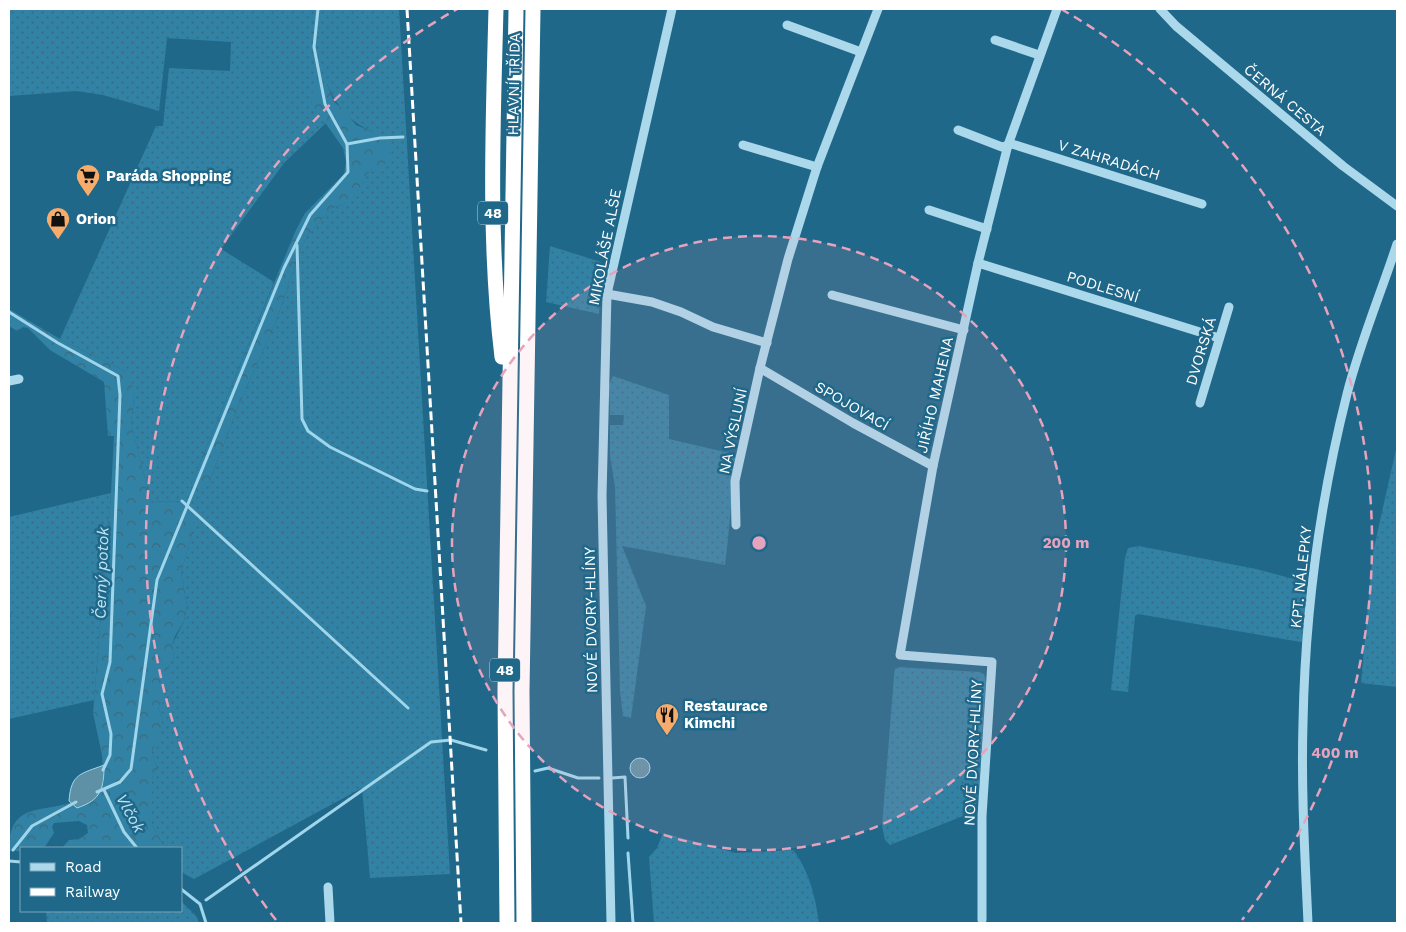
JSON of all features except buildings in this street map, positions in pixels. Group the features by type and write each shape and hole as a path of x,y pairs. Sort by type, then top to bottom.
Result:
{"highway":[{"name":"48","path":"496,9 492,171 494,251 499,336 509,417"},
{"name":"48","path":"507,923 505,691 516,9"},
{"name":"HLAVNÍ TŘÍDA","path":"524,923 522,692 533,9"}],"street":[{"name":"MIKOLÁŠE ALŠE","path":"602,496 607,294 672,9"},
{"name":"NA VÝSLUNÍ","path":"736,525 736,481 760,368 788,259 817,168 878,9"},
{"name":"JIŘÍHO MAHENA","path":"932,466 978,263 1008,145 1038,55 1056,9"},
{"name":"ČERNÁ CESTA","path":"1160,9 1176,26 1343,166 1397,206"},
{"path":"787,25 861,52"},
{"path":"995,40 1038,55"},
{"path":"958,130 1002,147 1008,145"},
{"name":"V ZAHRADÁCH","path":"1008,145 1012,144 1202,204"},
{"path":"743,145 817,168"},
{"path":"928,210 987,229"},
{"name":"KPT. NÁLEPKY","path":"1308,923 1303,818 1303,722 1311,600 1319,531 1347,393 1397,244"},
{"name":"PODLESNÍ","path":"978,263 1219,338"},
{"path":"607,294 652,302 681,312 713,327 767,344"},
{"name":"JIŘÍHO MAHENA","path":"832,295 964,330"},
{"name":"DVORSKÁ","path":"1200,403 1229,307"},
{"name":"SPOJOVACÍ","path":"760,368 853,423 932,466"},
{"path":"9,381 19,379"},
{"name":"NOVÉ DVORY-HLÍNY","path":"932,466 900,654 992,662 982,816 982,920"},
{"name":"NOVÉ DVORY-HLÍNY","path":"602,496 611,923"},
{"path":"328,887 330,923"}],"green space":[{"path":"9,9 399,9 450,874 370,878 362,788 194,879 182,873 182,847 164,847 152,825 152,779 157,768 152,752 162,719 158,707 167,670 174,657 172,645 184,621 187,606 181,572 193,531 182,501 151,502 131,423 134,398 125,371 60,339 156,126 163,126 169,68 230,71 231,42 167,38 159,111 103,95 76,91 9,96","holes":["327,84 335,100 351,119 373,132 371,169 344,204 332,208 308,235 301,248 275,324 239,404 209,483 192,493 191,485 274,282 221,249 284,163 327,122 318,113"]},
{"path":"327,84 334,102 344,110 356,125 373,132 389,146 390,158 379,169 371,169 355,196 344,204 332,208 308,235 301,248 275,324 239,404 209,483 202,492 192,493 191,485 295,232 305,213 344,174 346,162 343,148 312,104 313,87"},
{"path":"550,246 601,262 599,314 546,302"},
{"path":"9,309 60,339 125,371 132,383 134,398 131,423 151,502 182,501 193,518 193,531 181,572 187,606 184,621 172,645 174,657 167,670 172,679 163,702 158,707 162,719 162,729 152,752 157,768 152,779 152,825 164,847 63,847 69,840 79,839 88,833 87,825 79,821 54,823 52,827 54,833 45,847 20,847 20,851 9,851 11,834 15,823 22,816 30,812 77,800 104,783 102,755 93,713 114,436 108,436 104,382 50,350 28,328 23,327 17,331 9,326"},
{"path":"613,376 669,395 669,439 738,455 725,565 622,546 646,606 631,718 623,716 620,691 615,487 610,456 610,425 623,425 624,415 610,415 609,385"},
{"path":"1397,445 1397,687 1361,683 1373,552"},
{"path":"111,493 94,700 9,719 9,617 11,617 9,608 9,517"},
{"path":"1139,546 1256,569 1305,582 1307,608 1304,639 1301,642 1138,614 1135,616 1128,692 1111,690 1125,558 1128,548"},
{"path":"899,667 979,672 984,674 986,682 978,800 973,810 968,814 890,845 885,840 882,826 894,676 895,669"},
{"path":"663,833 736,853 793,850 799,858 811,885 819,923 654,923 649,857 657,848"},
{"path":"182,902 197,917 199,923 47,923 46,912 182,912"}],"shaded area":[{"path":"636,758 644,758 650,764 650,772 644,778 636,778 630,772 630,764"},
{"path":"104,765 100,792 91,801 77,808 69,801 72,785 75,780 83,773"}],"waterway":[{"path":"97,792 120,782 131,769 157,580 284,268 310,215 348,172 347,144 325,104 314,47 318,9"},
{"path":"347,144 380,138 403,137"},
{"path":"297,245 302,419 308,431 330,447 415,489 427,491"},
{"name":"Černý potok","path":"9,312 58,343 118,376 120,395 110,662 102,694 111,734 110,755 103,770"},
{"path":"182,501 408,708"},
{"path":"206,900 431,742 451,740 486,750"},
{"path":"535,771 548,768 578,778 599,778"},
{"path":"612,778 625,777 628,838"},
{"name":"Vlčok","path":"104,790 124,832 136,847"},
{"name":"Černý potok","path":"13,850 32,826 76,802"},
{"path":"628,853 633,923"},
{"path":"9,861 20,862"},
{"path":"182,890 200,904 206,923"}],"railway":[{"path":"407,9 461,923"}],"place":[{"name":"Paráda Shopping","path":"88,197"},
{"name":"Orion","path":"58,240"},
{"name":"Restaurace Kimchi","path":"667,736"}]}
